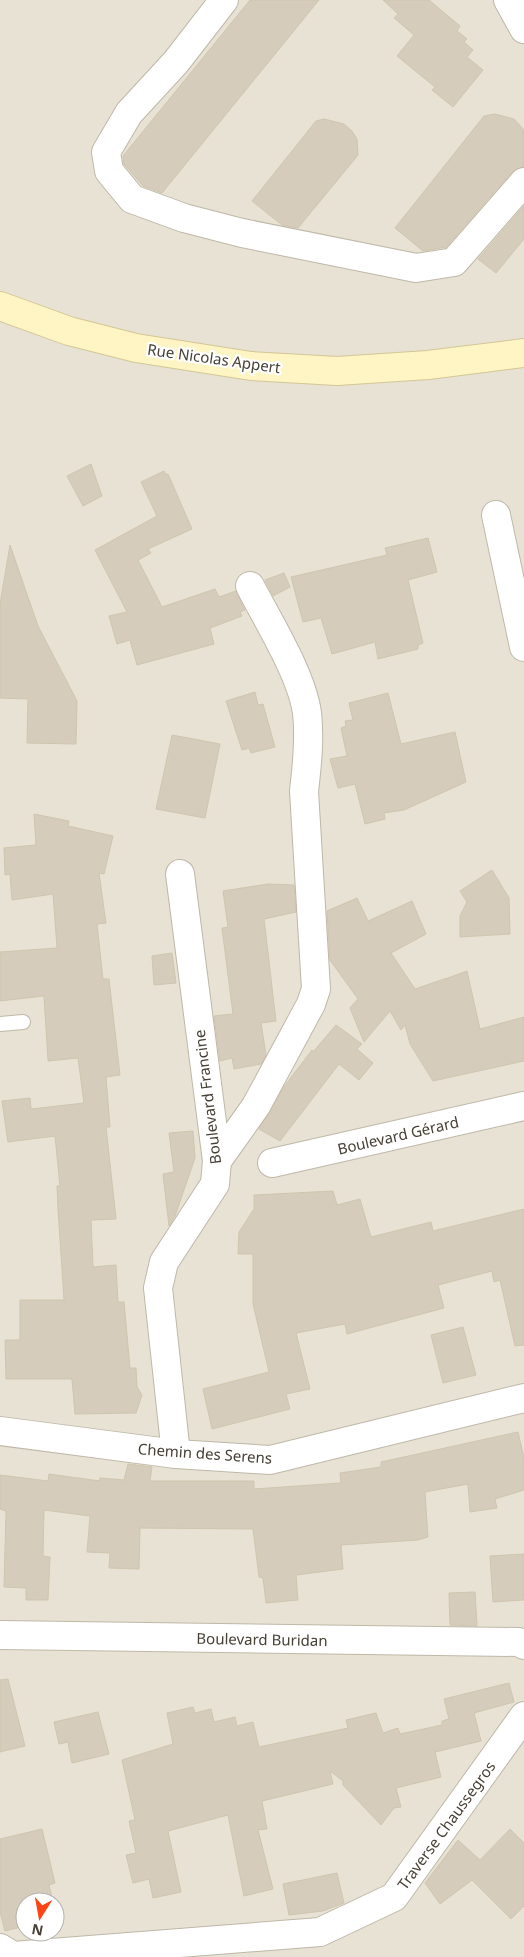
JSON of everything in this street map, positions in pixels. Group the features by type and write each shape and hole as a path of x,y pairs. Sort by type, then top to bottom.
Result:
{"street":[{"path":"224,0 176,62 129,114 106,152 109,171 132,199 184,218 242,233 416,268 454,262 524,182"},
{"path":"508,0 524,29"},
{"name":"Rue Nicolas Appert","path":"0,306 69,331 136,348 251,366 337,371 428,365 524,352"},
{"path":"496,515 524,647"},
{"path":"217,1160 256,1106 311,1004 316,989 304,791 307,762 307,713 296,678 250,586"},
{"name":"Boulevard Francine","path":"176,1454 158,1288 164,1262 215,1184 217,1160 180,874"},
{"name":"Boulevard Gérard","path":"272,1163 524,1106"},
{"name":"Chemin des Serens","path":"0,1431 176,1454 270,1460 524,1398"},
{"name":"Boulevard Buridan","path":"0,1635 519,1642 524,1645"},
{"name":"Traverse Chaussegros","path":"0,1948 13,1956 320,1932 394,1897 524,1716"}],"lane":[{"path":"0,1024 23,1022"}],"shaded area":[{"path":"0,0 524,0 524,1957 0,1957"}],"building":[{"path":"250,0 319,0 162,193 143,186 124,164 123,156"},
{"path":"383,0 429,0 460,26 457,31 467,39 464,42 473,50 467,57 483,70 453,107 432,90 435,87 397,56 414,35 394,18 398,14"},
{"path":"495,114 514,119 524,130 524,167 512,172 446,247 423,251 395,228 484,116"},
{"path":"324,119 344,124 352,131 357,139 358,155 298,228 282,225 252,201 316,121"},
{"path":"524,206 524,239 496,273 478,259"},
{"path":"91,464 102,496 83,506 67,476"},
{"path":"164,471 166,475 168,474 192,529 148,549 151,553 138,560 162,607 215,589 219,597 236,591 245,610 240,612 242,616 210,628 214,644 137,665 130,640 117,644 109,616 127,612 95,550 157,516 141,482"},
{"path":"428,538 437,572 408,580 423,643 418,645 418,649 378,659 375,642 332,654 321,618 303,622 291,577 387,555 385,548"},
{"path":"10,545 38,626 77,701 76,744 27,743 28,699 0,698 0,604"},
{"path":"284,573 290,587 273,596 265,580"},
{"path":"255,692 258,705 263,704 275,747 251,753 249,748 242,750 226,701"},
{"path":"388,693 401,744 455,732 466,782 404,810 384,813 385,819 365,824 355,784 338,788 330,759 347,756 341,728 346,726 345,721 353,720 349,703"},
{"path":"172,735 220,744 205,818 156,809"},
{"path":"34,814 69,821 68,826 113,836 104,874 99,873 106,923 97,924 103,979 109,979 120,1075 106,1077 110,1127 106,1127 116,1219 91,1220 93,1267 116,1265 118,1302 124,1302 130,1368 136,1368 137,1387 142,1395 136,1413 75,1414 72,1379 6,1379 5,1340 20,1340 20,1300 64,1300 57,1186 60,1186 55,1136 8,1142 2,1101 30,1098 31,1109 84,1103 78,1058 48,1061 44,996 0,1001 0,952 57,948 53,894 12,900 10,874 5,875 4,848 36,845"},
{"path":"492,870 509,898 510,934 460,937 460,916 467,902 460,891"},
{"path":"268,884 294,885 296,912 264,919 276,1021 261,1023 266,1055 261,1064 234,1069 232,1058 220,1061 214,1016 233,1014 222,928 228,927 223,891"},
{"path":"357,898 368,921 412,901 426,934 391,953 415,989 447,978 448,980 448,978 467,971 480,1029 524,1017 524,1061 433,1081 410,1044 405,1025 401,1030 390,1011 364,1042 350,1008 358,999 330,960 327,911"},
{"path":"172,953 176,983 154,985 152,956"},
{"path":"336,1025 362,1044 357,1049 373,1063 359,1080 339,1064 280,1141 259,1129 283,1088 312,1050 313,1052"},
{"path":"193,1131 195,1158 175,1216 169,1226 163,1174 174,1172 169,1133"},
{"path":"333,1191 337,1205 360,1199 371,1237 431,1222 433,1231 524,1209 524,1345 515,1346 500,1280 494,1282 492,1271 438,1285 444,1308 347,1334 345,1324 296,1333 310,1389 286,1394 290,1409 212,1429 203,1389 269,1372 253,1304 253,1254 238,1254 239,1232 254,1209 254,1195"},
{"path":"463,1327 476,1375 443,1383 431,1335"},
{"path":"518,1432 524,1458 524,1490 495,1499 497,1508 470,1512 468,1484 425,1492 428,1537 418,1540 341,1545 343,1569 296,1575 298,1600 266,1603 263,1578 259,1577 253,1529 140,1528 139,1569 109,1568 110,1553 87,1552 90,1516 44,1510 43,1556 50,1557 48,1600 26,1600 26,1588 4,1587 6,1511 0,1509 0,1475 48,1481 49,1474 100,1481 100,1478 124,1480 128,1464 152,1467 150,1481 254,1481 254,1489 341,1483 340,1473 381,1467 381,1462"},
{"path":"524,1554 524,1600 493,1602 490,1556"},
{"path":"475,1592 477,1626 450,1625 449,1593"},
{"path":"8,1679 25,1746 0,1752 0,1680"},
{"path":"509,1683 514,1702 474,1713 481,1741 435,1752 441,1777 396,1788 401,1807 394,1808 381,1825 343,1785 343,1781 330,1771 333,1784 262,1801 267,1829 258,1830 273,1889 244,1896 228,1815 168,1831 181,1892 153,1898 149,1879 133,1883 126,1855 136,1853 129,1821 135,1820 122,1760 173,1744 167,1713 193,1707 195,1713 211,1709 214,1722 235,1717 237,1726 253,1722 259,1747 348,1728 346,1720 376,1713 383,1733 398,1728 400,1734 442,1725 442,1721 449,1719 444,1699"},
{"path":"98,1712 109,1754 72,1763 68,1742 59,1744 54,1722"},
{"path":"42,1829 55,1883 49,1885 51,1892 15,1892 15,1928 5,1931 0,1912 0,1839"},
{"path":"510,1829 524,1843 524,1906 511,1919 472,1880 440,1904 425,1883 458,1840 480,1860"},
{"path":"337,1873 344,1903 323,1911 289,1915 283,1884"}]}
